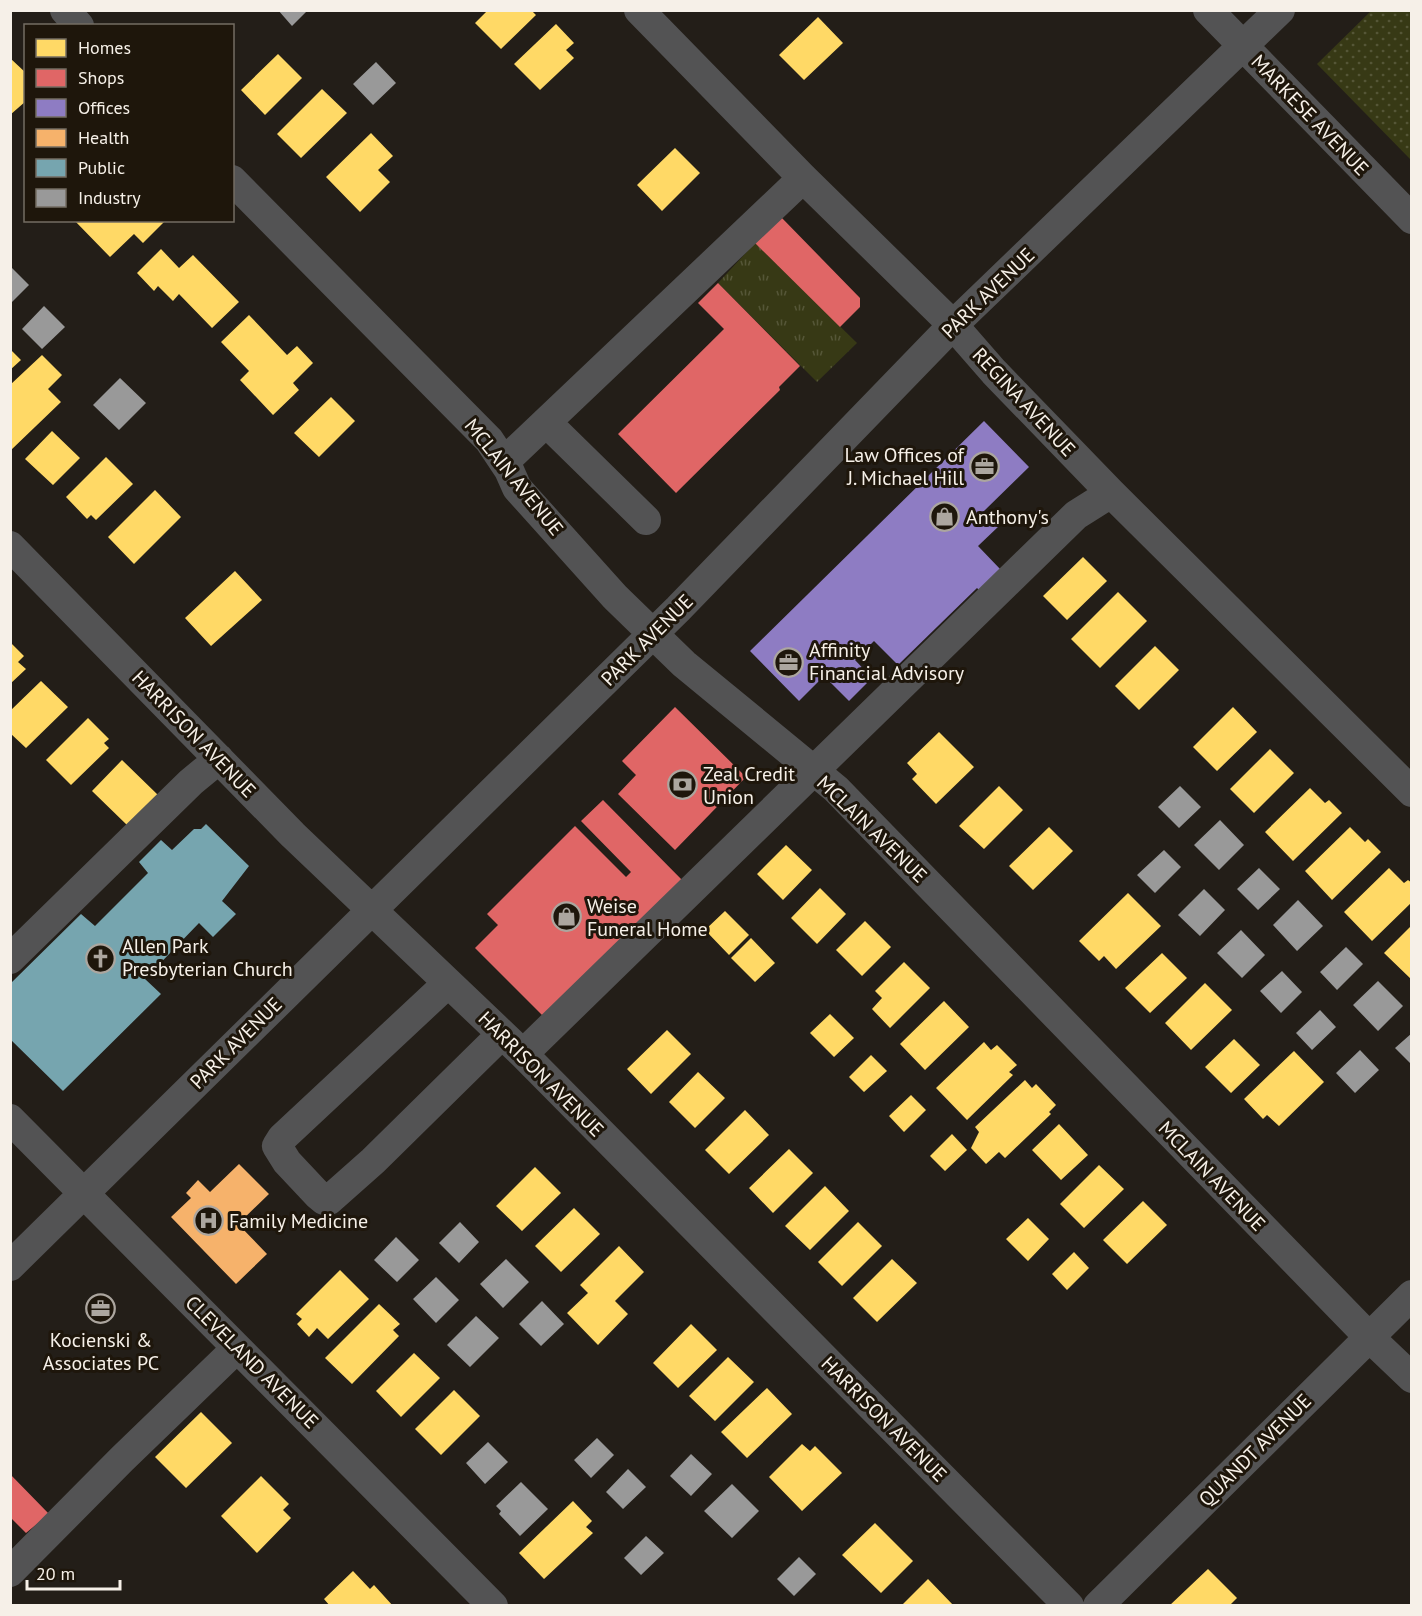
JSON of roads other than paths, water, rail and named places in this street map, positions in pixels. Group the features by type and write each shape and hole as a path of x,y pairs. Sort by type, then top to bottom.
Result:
{"street":[{"path":"65,10 78,24"},
{"name":"REGINA AVENUE","path":"639,10 803,178 953,325 994,372 1111,493 1412,792"},
{"name":"MARKESE AVENUE","path":"1208,10 1412,219"},
{"name":"PARK AVENUE","path":"10,1266 678,609 953,325 1280,10"},
{"path":"504,462 803,178"},
{"name":"MCLAIN AVENUE","path":"234,182 489,440 504,462 517,488 615,597 684,664 836,789 1369,1337 1412,1378"},
{"path":"546,422 646,520"},
{"path":"523,1054 1076,515 1111,493"},
{"name":"HARRISON AVENUE","path":"10,546 293,836 523,1054 1070,1605"},
{"path":"10,959 191,782 219,759"},
{"path":"447,983 282,1138 277,1146 287,1162 318,1195 324,1200 329,1200 373,1161 501,1035"},
{"name":"CLEVELAND AVENUE","path":"10,1119 492,1605"},
{"name":"QUANDT AVENUE","path":"1098,1605 1412,1295"},
{"path":"10,1572 237,1348"}],"place":[{"name":"Law Offices of J. Michael Hill","path":"985,467"},
{"name":"Anthony's","path":"945,517"},
{"name":"Affinity Financial Advisory","path":"788,662"},
{"name":"Zeal Credit Union","path":"682,785"},
{"name":"Weise Funeral Home","path":"566,917"},
{"name":"Allen Park Presbyterian Church","path":"101,958"},
{"name":"Family Medicine","path":"208,1221"},
{"name":"Kocienski & Associates PC","path":"101,1309"}]}
